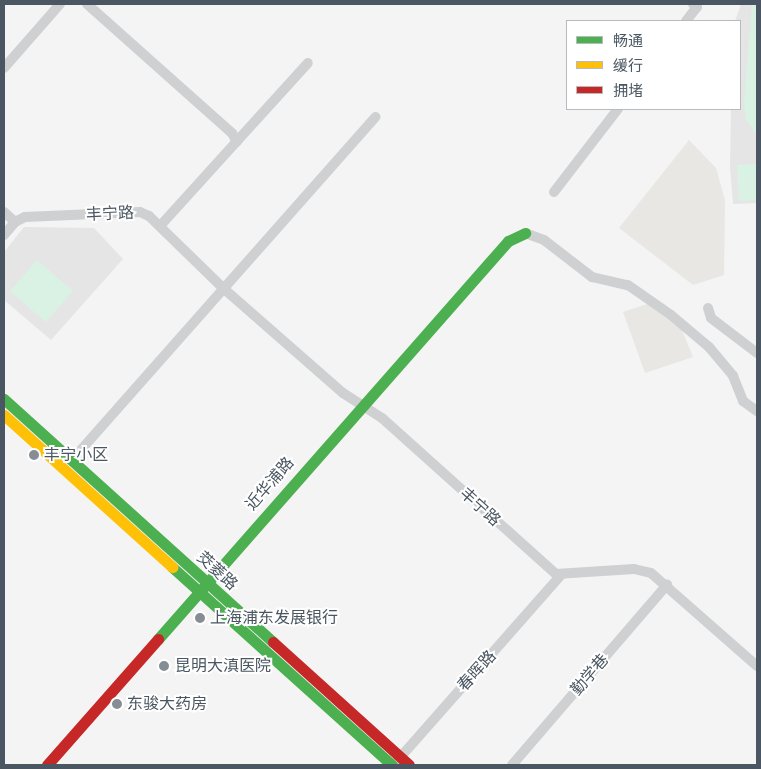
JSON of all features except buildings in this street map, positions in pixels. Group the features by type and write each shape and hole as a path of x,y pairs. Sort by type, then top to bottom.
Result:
{"street":[{"path":"4,68 60,4"},
{"path":"87,4 232,132 238,142"},
{"path":"687,20 695,5"},
{"path":"160,226 308,63"},
{"path":"554,192 617,110"},
{"path":"72,460 375,117"},
{"path":"4,212 15,222 4,235"},
{"name":"丰宁路","path":"15,222 25,217 140,212 160,226 223,288 362,406 382,418 524,547 560,575"},
{"path":"524,233 544,240 592,276 628,285 671,315 709,347 733,376 743,401 757,411"},
{"name":"近华浦路","path":"47,765 202,586 508,241 524,233"},
{"path":"708,308 711,318 757,353"},
{"name":"茭菱路","path":"4,400 72,460 202,586"},
{"name":"茭菱路","path":"4,415 202,586 399,763"},
{"path":"560,575 634,569 652,573 757,666"},
{"name":"春晖路","path":"399,763 560,575"},
{"name":"勤学巷","path":"512,765 667,585"}],"shaded area":[{"path":"741,4 757,4 757,203 733,204 730,167 731,110 741,110 741,20 735,20"},
{"path":"689,140 716,168 725,200 724,275 693,285 619,228"},
{"path":"24,227 94,228 123,259 51,340 4,300 4,252"},
{"path":"647,304 681,328 693,357 645,373 623,312"}],"green space":[{"path":"752,4 757,4 757,135 746,120 744,103"},
{"path":"757,164 757,200 739,201 737,165"},
{"path":"37,260 73,291 46,322 10,291"}],"traffic: fast":[{"path":"158,639 508,241 525,233"},
{"path":"4,399 273,642"},
{"path":"172,567 392,765"}],"traffic: slow":[{"path":"4,415 172,567"}],"traffic: jam":[{"path":"47,765 158,639"},
{"path":"273,642 409,765"}],"place":[{"name":"丰宁小区","path":"34,455"},
{"name":"上海浦东发展银行","path":"200,618"},
{"name":"昆明大滇医院","path":"164,666"},
{"name":"东骏大药房","path":"117,704"}]}
